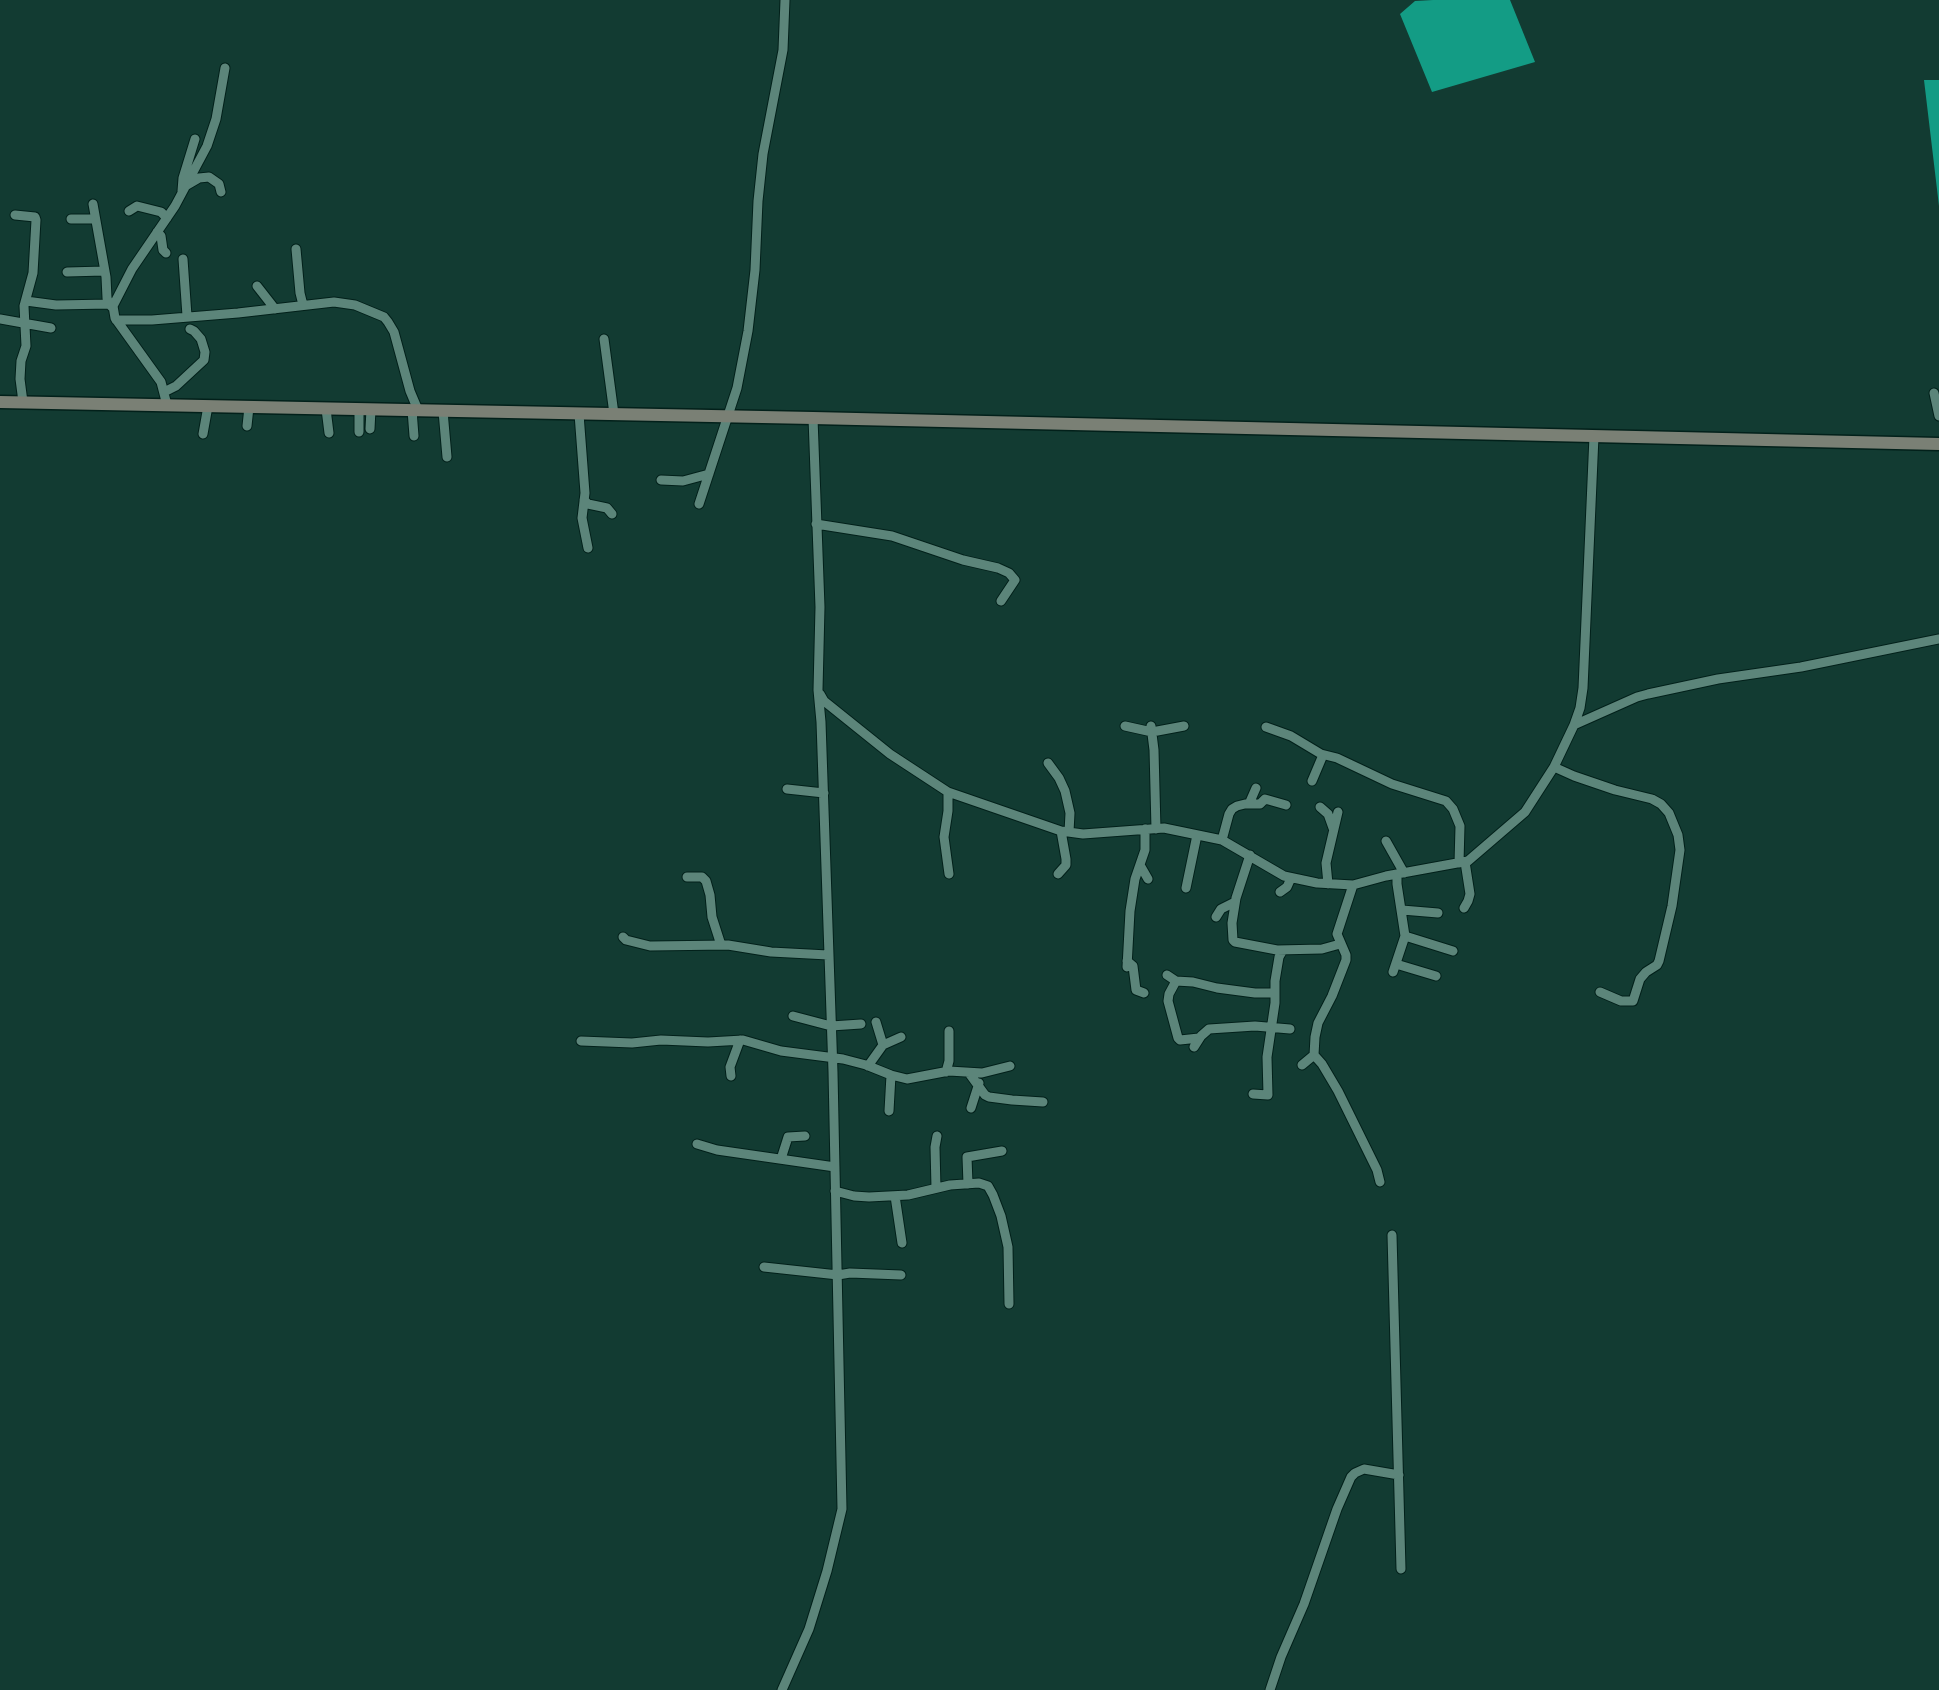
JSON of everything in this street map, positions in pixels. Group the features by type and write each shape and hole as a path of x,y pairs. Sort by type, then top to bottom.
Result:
{"street":[{"path":"699,504 737,388 749,325 763,154 783,50 785,0"},
{"path":"111,306 132,269 181,196 211,135 225,68"},
{"path":"181,196 183,178 195,139"},
{"path":"187,185 199,178 209,177 219,184 221,192"},
{"path":"93,204 104,271 111,306 116,320 161,382 167,405"},
{"path":"129,211 138,206 161,212 167,218"},
{"path":"14,214 35,217 36,220 33,272 24,306 26,346 21,361 20,380 23,402"},
{"path":"71,219 95,219"},
{"path":"157,232 161,236 163,250 166,253"},
{"path":"296,249 303,305"},
{"path":"183,259 187,316"},
{"path":"67,272 104,271"},
{"path":"257,286 275,309"},
{"path":"26,301 111,306"},
{"path":"116,320 152,320 342,302 355,305 384,317 394,332 415,410 414,436"},
{"path":"0,319 50,328"},
{"path":"164,392 176,386 204,360 206,352 201,339 190,329"},
{"path":"604,339 614,414"},
{"path":"1934,393 1939,416"},
{"path":"0,402 812,418 1939,444"},
{"path":"203,434 208,406"},
{"path":"247,426 249,407"},
{"path":"326,408 328,433"},
{"path":"365,409 370,429"},
{"path":"359,432 365,409"},
{"path":"443,411 447,456"},
{"path":"579,414 584,500 582,518 588,548"},
{"path":"782,1690 809,1629 827,1571 842,1509 836,1191 824,793 818,690 820,606 812,418"},
{"path":"818,690 824,701 890,754 948,792 1065,832 1083,834 1164,828 1222,840 1284,876 1328,884 1353,885 1462,862 1525,812 1554,767 1574,726 1580,708 1583,688 1594,436"},
{"path":"661,480 683,481 700,478 709,474"},
{"path":"584,500 588,504 606,508 612,514"},
{"path":"816,524 892,536 963,560 998,568 1009,573 1015,580 1001,601"},
{"path":"1574,726 1632,699 1648,694 1709,681 1801,667 1939,639"},
{"path":"1125,726 1151,729 1184,726"},
{"path":"1266,728 1291,736 1323,755 1337,758 1392,784 1415,790 1450,804 1460,826 1462,862 1470,894 1464,908"},
{"path":"1151,729 1156,829"},
{"path":"1312,781 1323,755"},
{"path":"1048,763 1059,778 1065,791 1070,813 1065,832 1066,865 1058,874"},
{"path":"1554,767 1615,790 1652,799 1661,804 1669,813 1678,835 1680,850 1672,906 1659,961 1655,967 1646,972 1640,979 1633,1001 1621,1001 1600,992"},
{"path":"1249,804 1256,788"},
{"path":"787,789 824,793"},
{"path":"948,792 949,806 944,837 949,874"},
{"path":"1222,840 1232,809 1242,804 1260,804 1265,799 1286,805"},
{"path":"1320,807 1328,814 1334,831"},
{"path":"1328,884 1326,863 1338,812"},
{"path":"1144,993 1136,990 1133,966 1127,964 1132,895 1135,879 1145,850 1145,829"},
{"path":"1186,888 1196,835"},
{"path":"1386,841 1401,874 1397,884 1405,936 1394,968 1436,976"},
{"path":"1250,855 1235,902 1232,923 1233,940 1235,942 1269,950 1322,949 1340,944"},
{"path":"1140,866 1148,879"},
{"path":"687,877 702,877 706,881 710,894 712,917 721,945"},
{"path":"1280,892 1287,887 1291,878"},
{"path":"1353,885 1336,934 1346,955 1346,960 1332,996 1318,1023 1314,1055 1322,1064 1338,1091 1380,1182"},
{"path":"1216,917 1221,909 1235,902"},
{"path":"1402,910 1438,913"},
{"path":"1405,936 1452,951"},
{"path":"623,937 626,940 650,946 721,945 771,952 828,955"},
{"path":"1253,1094 1268,1095 1267,1057 1275,981 1283,950"},
{"path":"1167,975 1176,981 1193,982 1239,992 1275,993"},
{"path":"1176,981 1169,994 1168,1001 1178,1038 1180,1040 1199,1038"},
{"path":"793,1016 831,1026 861,1024"},
{"path":"876,1022 883,1045"},
{"path":"1194,1047 1199,1038 1208,1029 1255,1026 1290,1029"},
{"path":"946,1072 949,1061 949,1031"},
{"path":"868,1066 883,1045 901,1037"},
{"path":"581,1041 632,1043 661,1040 708,1042 740,1040 758,1043 780,1051 832,1058 868,1066 907,1079 946,1072 982,1073 1010,1066"},
{"path":"731,1076 730,1067 740,1040"},
{"path":"1302,1065 1314,1055"},
{"path":"969,1073 985,1095 995,1098 1043,1102"},
{"path":"971,1108 982,1073"},
{"path":"889,1111 891,1075"},
{"path":"781,1159 788,1136 805,1136"},
{"path":"936,1188 935,1147 938,1136"},
{"path":"698,1144 710,1149 835,1167"},
{"path":"968,1184 967,1157 1002,1152"},
{"path":"836,1191 854,1196 869,1197 922,1193 950,1185 979,1183 988,1186 1001,1216 1008,1247 1009,1304"},
{"path":"894,1196 902,1244"},
{"path":"1392,1236 1401,1569"},
{"path":"764,1268 838,1275 850,1273 901,1275"},
{"path":"1270,1690 1281,1657 1304,1604 1336,1509 1351,1477 1364,1469 1399,1475"}],"shaded area":[{"path":"1510,0 1535,62 1432,92 1400,14 1415,1"},
{"path":"1924,80 1939,80 1939,206"}]}
